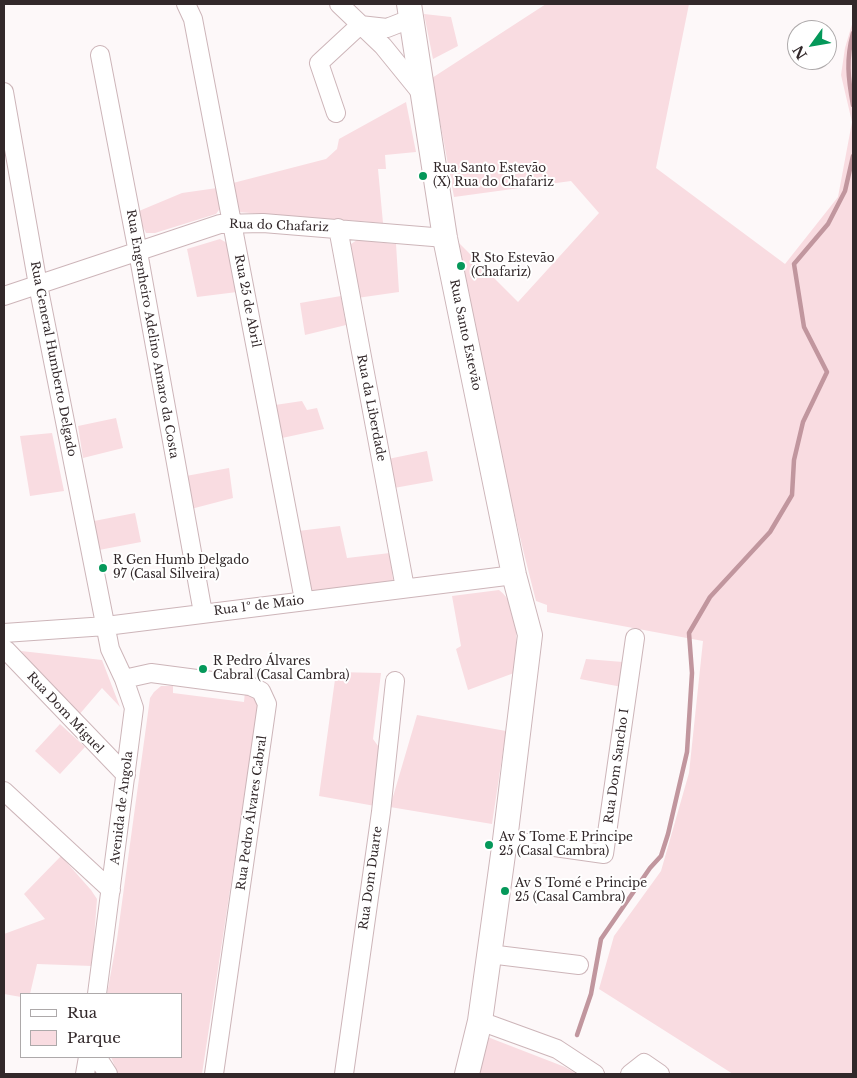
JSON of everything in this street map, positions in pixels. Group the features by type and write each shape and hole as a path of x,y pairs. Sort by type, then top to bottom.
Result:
{"street":[{"name":"Rua 25 de Abril","path":"186,4 193,19 304,600"},
{"path":"339,4 383,46 422,94"},
{"path":"336,113 319,63 360,25 386,28 410,11"},
{"name":"Rua Santo Estevão","path":"410,11 445,238 514,575 530,634 505,840 480,1021 467,1074"},
{"path":"383,46 398,49 414,44"},
{"name":"Rua Engenheiro Adelino Amaro da Costa","path":"100,55 203,613"},
{"name":"Rua General Humberto Delgado","path":"4,92 38,285 106,626"},
{"name":"Rua do Chafariz","path":"4,296 220,224 263,223 445,238"},
{"name":"Rua da Liberdade","path":"338,228 405,588"},
{"name":"Rua 1º de Maio","path":"4,636 106,626 514,575"},
{"name":"Avenida de Angola","path":"97,993 134,708 124,679 110,649 106,626"},
{"name":"Rua Dom Miguel","path":"4,636 126,775"},
{"name":"Rua Dom Sancho I","path":"505,840 604,854 635,638"},
{"name":"Rua Pedro Álvares Cabral","path":"124,679 151,673 250,686 261,691 267,704 214,1074"},
{"name":"Rua Dom Duarte","path":"344,1074 382,802 395,681"},
{"path":"4,791 111,890"},
{"path":"489,954 579,965"},
{"path":"480,1021 557,1049 595,1074"},
{"path":"85,1074 88,1058"},
{"path":"98,1058 108,1074"},
{"path":"630,1074 644,1064 660,1074"}],"green space":[{"path":"546,4 689,4 656,168 785,264 838,197 852,122 841,75 845,48 853,21 853,1074 733,1074 599,989 614,936 661,871 689,773 703,641 547,612 547,605 536,601 493,421 456,240 518,302 599,213 571,181 454,197 432,78"},
{"path":"424,14 451,17 458,46 433,59"},
{"path":"406,102 416,152 385,155 386,169 378,169 383,223 237,212 233,183 326,159 337,149 339,139"},
{"path":"217,188 221,207 216,214 155,233 146,233 139,211 182,193"},
{"path":"220,239 227,243 237,292 197,297 187,249"},
{"path":"357,240 396,244 399,292 357,298 345,248"},
{"path":"341,296 346,325 305,335 300,303"},
{"path":"302,401 307,410 317,408 324,429 282,438 275,405"},
{"path":"116,418 123,448 83,458 78,426"},
{"path":"52,433 64,491 30,496 20,436"},
{"path":"427,451 433,481 394,488 388,459"},
{"path":"229,468 233,498 191,509 186,476"},
{"path":"135,513 141,542 99,550 94,521"},
{"path":"340,526 347,558 390,553 393,580 388,584 309,592 298,531"},
{"path":"499,590 511,606 516,628 514,673 468,690 456,649 461,646 452,596"},
{"path":"21,651 102,660 120,707 102,688 78,716"},
{"path":"586,659 623,662 622,687 580,679"},
{"path":"336,672 381,673 373,739 381,750 375,806 319,796"},
{"path":"161,686 173,686 173,693 244,702 245,691 255,696 258,706 202,1074 118,1074 111,1058 182,1058 182,993 107,993 117,939 150,698"},
{"path":"417,715 506,731 492,824 390,807"},
{"path":"60,724 85,747 60,774 35,751"},
{"path":"61,856 97,899 92,966 37,964 30,993 20,993 20,997 4,994 4,934 45,919 24,894"},
{"path":"485,1036 565,1067 575,1073 475,1074"}],"waterway":[{"path":"853,33 848,69 853,105"},
{"path":"577,1035 591,994 601,939 650,868 661,856 668,834 687,752 692,673 689,633 710,597 770,532 792,495 794,460 803,422 827,372 804,327 794,264 828,224 845,191 853,156"}],"place":[{"name":"Rua Santo Estevão (X) Rua do Chafariz","path":"423,176"},
{"name":"R Sto Estevão (Chafariz)","path":"461,266"},
{"name":"R Gen Humb Delgado 97 (Casal Silveira)","path":"103,568"},
{"name":"R Pedro Álvares Cabral (Casal Cambra)","path":"203,669"},
{"name":"Av S Tome E Principe 25 (Casal Cambra)","path":"489,845"},
{"name":"Av S Tomé e Principe 25 (Casal Cambra)","path":"505,891"}]}
